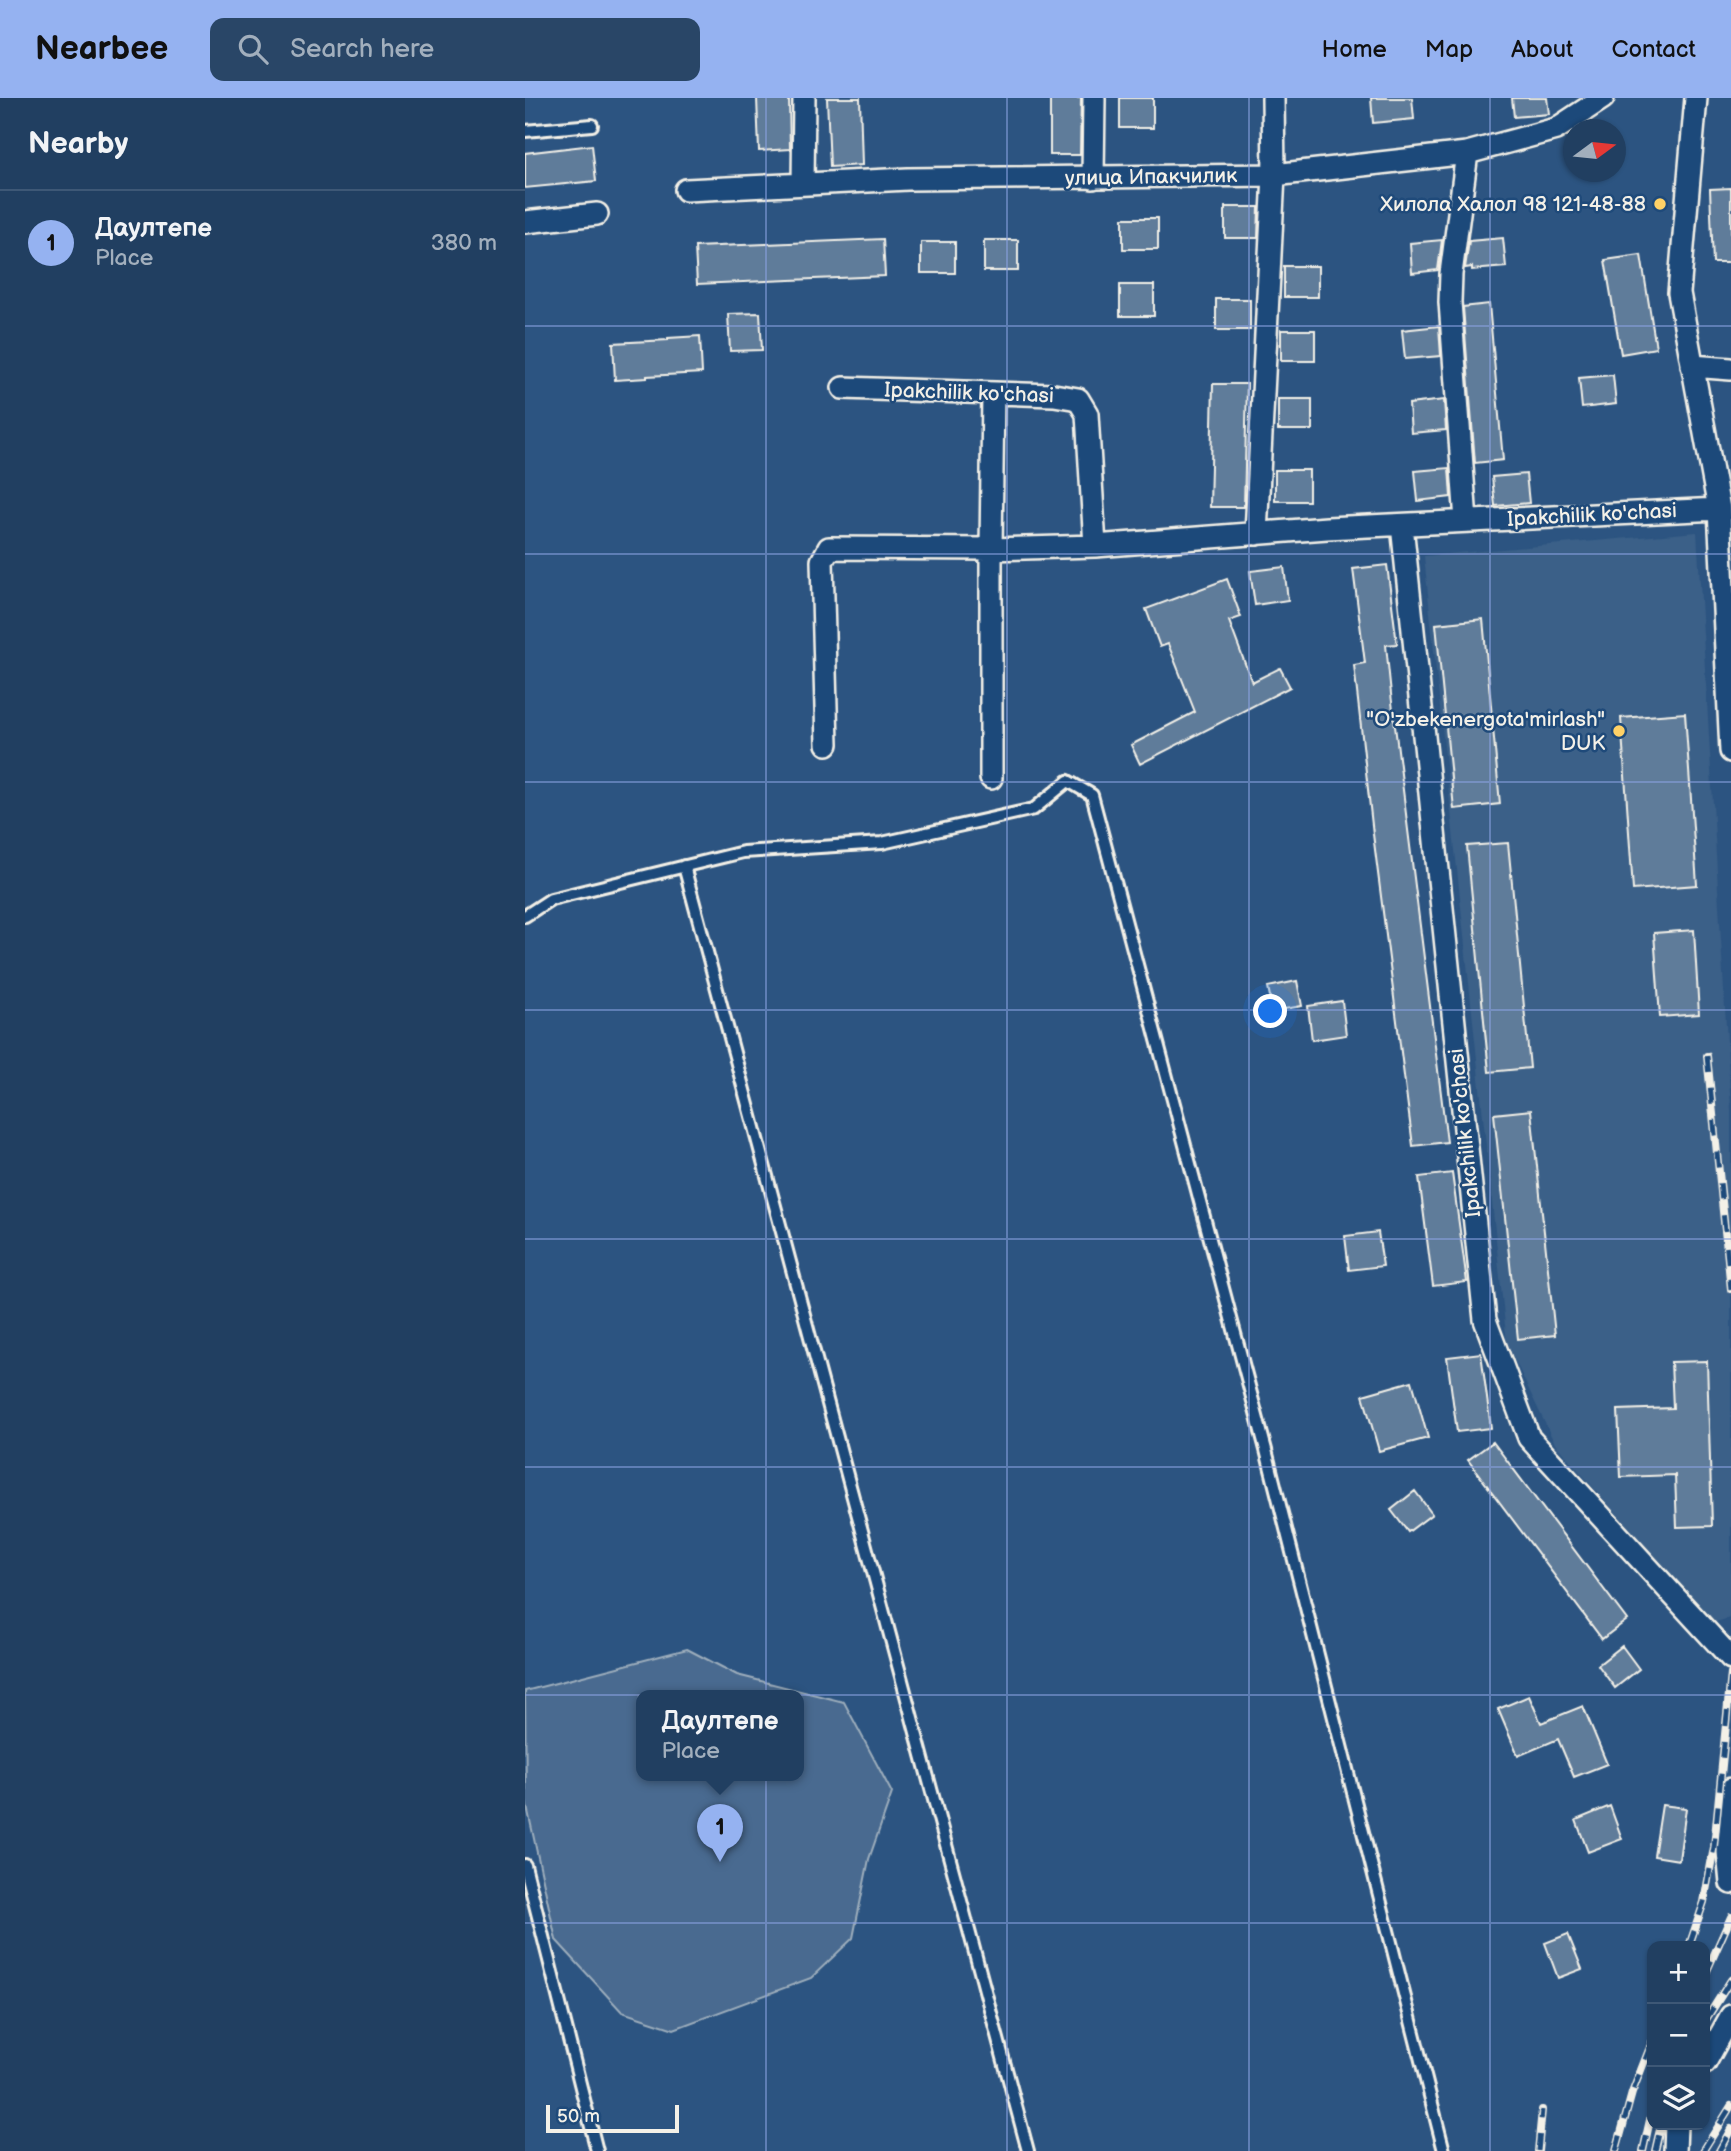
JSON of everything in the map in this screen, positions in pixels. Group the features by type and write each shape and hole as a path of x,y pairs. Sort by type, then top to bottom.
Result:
{"street":[{"path":"803,184 804,98"},
{"path":"1093,178 1094,98"},
{"path":"1256,534 1274,175 1273,98"},
{"name":"улица Ипакчилик","path":"686,190 908,179 1274,175 1467,153 1556,128 1603,98"},
{"path":"1696,98 1679,293 1719,509 1731,751"},
{"path":"1465,521 1450,302 1451,274 1467,153"},
{"path":"525,222 597,214"},
{"path":"1692,366 1731,369"},
{"name":"Ipakchilik ko'chasi","path":"843,388 1054,394 1078,399 1087,414 1095,546 1465,521 1719,509"},
{"path":"991,778 993,393"},
{"name":"Ipakchilik ko'chasi","path":"1402,525 1485,1320 1529,1438 1731,1658"},
{"path":"827,744 822,561 829,548 991,549 1095,546"},
{"path":"1731,1789 1727,1841 1731,1883"},
{"path":"1710,2054 1731,2016"},
{"path":"1675,2151 1676,2130"}],"lane":[{"path":"525,131 592,125"},
{"path":"525,915 551,898 743,852 882,843 1034,809 1068,781 1092,795 1266,1450 1444,2151"},
{"path":"684,866 1028,2151"},
{"path":"525,1865 597,2151"}],"shaded area":[{"path":"1697,532 1731,1110 1731,1584 1729,1618 1713,1623 1555,1444 1507,1344 1424,556"},
{"path":"687,1649 737,1675 796,1690 636,1690 636,1781 804,1781 804,1692 844,1702 892,1793 869,1859 853,1938 811,1978 674,2029 622,2012 556,1940 526,1802 525,1691"}],"building":[{"path":"757,98 789,98 790,149 759,151"},
{"path":"827,98 860,98 862,165 830,167"},
{"path":"1050,98 1081,98 1080,155 1050,155"},
{"path":"1120,98 1153,98 1153,128 1120,128"},
{"path":"1371,98 1412,98 1414,119 1373,123"},
{"path":"1512,98 1547,98 1549,114 1514,117"},
{"path":"592,145 596,181 525,188 525,153"},
{"path":"1731,188 1731,263 1713,263 1710,189"},
{"path":"1225,207 1259,207 1258,238 1225,238"},
{"path":"1123,218 1158,218 1158,249 1123,249"},
{"path":"1503,238 1506,267 1472,270 1472,267 1465,268 1469,241"},
{"path":"883,239 885,276 697,284 695,247"},
{"path":"984,240 1018,240 1018,271 984,271"},
{"path":"1442,240 1438,270 1412,273 1410,243"},
{"path":"921,242 955,242 955,273 921,273"},
{"path":"1641,255 1656,348 1621,354 1605,260"},
{"path":"1284,266 1318,266 1318,297 1284,297"},
{"path":"1120,285 1154,285 1154,316 1120,316"},
{"path":"1216,299 1250,299 1250,330 1216,330"},
{"path":"1489,304 1503,460 1475,463 1463,307"},
{"path":"760,313 762,350 730,351 728,314"},
{"path":"1439,326 1441,356 1405,359 1402,330"},
{"path":"1281,330 1315,330 1315,361 1281,361"},
{"path":"700,336 702,373 615,380 613,343"},
{"path":"1613,375 1616,404 1582,408 1579,378"},
{"path":"1213,384 1247,384 1244,507 1210,507"},
{"path":"1278,399 1312,399 1312,430 1278,430"},
{"path":"1444,400 1446,430 1411,433 1409,404"},
{"path":"1449,468 1451,497 1418,501 1415,471"},
{"path":"1275,470 1309,470 1309,501 1275,501"},
{"path":"1526,474 1529,503 1495,506 1492,477"},
{"path":"1387,565 1397,644 1386,645 1391,694 1447,1142 1413,1146 1354,665 1365,663 1353,569"},
{"path":"1284,567 1288,600 1255,605 1250,571"},
{"path":"1227,579 1241,617 1229,621 1252,682 1280,668 1290,687 1140,764 1131,745 1195,712 1168,644 1160,647 1146,609"},
{"path":"1483,619 1500,804 1454,809 1436,624"},
{"path":"1685,713 1697,885 1633,890 1621,718"},
{"path":"1508,843 1530,1068 1489,1072 1467,846"},
{"path":"1694,930 1699,1014 1660,1017 1654,933"},
{"path":"1297,981 1302,1006 1273,1011 1268,987"},
{"path":"1342,1001 1346,1035 1312,1040 1308,1006"},
{"path":"1531,1110 1555,1335 1518,1339 1494,1114"},
{"path":"1452,1173 1467,1282 1433,1286 1419,1177"},
{"path":"1378,1232 1383,1266 1349,1270 1345,1236"},
{"path":"1481,1353 1491,1428 1457,1432 1447,1357"},
{"path":"1707,1361 1712,1526 1677,1527 1675,1475 1621,1477 1618,1410 1673,1408 1671,1362"},
{"path":"1412,1381 1428,1438 1379,1451 1363,1395"},
{"path":"1493,1442 1627,1620 1602,1639 1468,1460"},
{"path":"1415,1491 1432,1514 1408,1532 1391,1510"},
{"path":"1622,1646 1639,1669 1615,1688 1598,1665"},
{"path":"1529,1696 1541,1723 1583,1706 1607,1764 1574,1777 1558,1739 1518,1756 1498,1709"},
{"path":"1662,1805 1686,1808 1679,1860 1654,1856"},
{"path":"1610,1806 1622,1839 1588,1852 1576,1820"},
{"path":"1568,1934 1582,1969 1558,1978 1545,1943"}],"railway":[{"path":"1707,1056 1731,1289"},
{"path":"1691,1941 1704,1902 1714,1847 1731,1673"},
{"path":"1710,1964 1731,1917"},
{"path":"1710,2013 1731,1980"},
{"path":"1616,2151 1632,2093 1647,2055"},
{"path":"1703,2151 1731,2106"},
{"path":"1538,2151 1542,2110"},
{"path":"1719,2151 1731,2129"},
{"path":"1643,2151 1648,2130"},
{"path":"1655,2151 1660,2130"}],"place":[{"name":"Хилола Халол 98 121-48-88","path":"1660,204"},
{"name":"\"O'zbekenergota'mirlash\" DUK","path":"1619,731"},
{"name":"Даултепе","path":"720,1862"}]}
